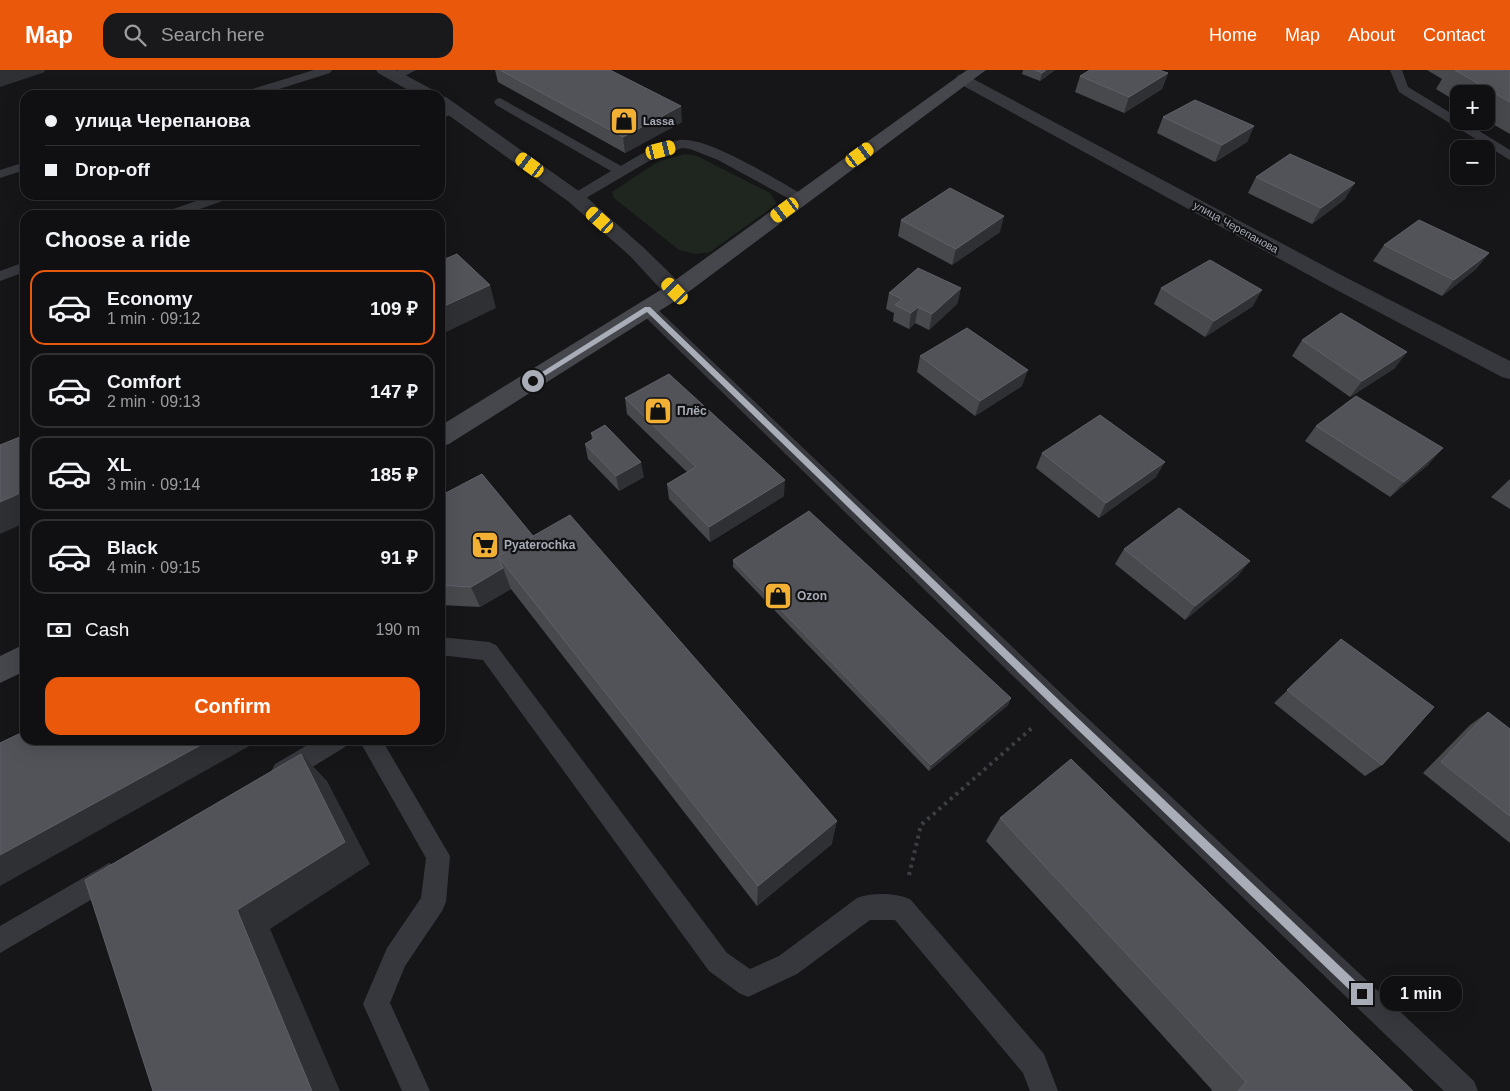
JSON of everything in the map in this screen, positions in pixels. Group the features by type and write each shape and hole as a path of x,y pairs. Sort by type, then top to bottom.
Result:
{"main road":[{"name":"улица Черепанова","path":"445,435 675,291 971,74"},
{"path":"0,670 20,660"}],"street":[{"path":"397,72 422,90"},
{"name":"улица Черепанова","path":"971,74 1336,281 1510,371"},
{"path":"445,109 576,198 637,252 675,291"}],"lane":[{"path":"263,90 326,70"},
{"path":"1396,70 1403,89 1510,156"},
{"path":"500,102 622,172"},
{"path":"576,198 661,150 683,144 704,148 800,199"},
{"path":"0,174 20,168"},
{"path":"184,210 212,200"},
{"path":"0,276 20,269"},
{"path":"647,309 1058,705 1464,1091"},
{"path":"445,647 489,651 718,962 748,984 788,965 866,907 901,908 1034,1064 1044,1091"},
{"path":"261,785 329,745"},
{"path":"373,745 438,856 433,902 396,957 376,1004 416,1091"},
{"path":"0,940 126,865"}],"path":[{"path":"901,908 921,824 1058,705"}],"shaded area":[{"path":"685,154 697,156 770,193 777,204 710,252 695,254 679,250 614,198 612,192 659,161"}],"building":[{"path":"500,70 610,70 681,106 623,137"},
{"path":"1035,70 1046,70 1042,73"},
{"path":"1090,70 1159,70 1168,73 1129,97 1080,76"},
{"path":"1455,70 1510,70 1510,102 1495,93 1495,85 1481,85"},
{"path":"1195,100 1254,126 1222,145 1163,117"},
{"path":"1290,154 1355,183 1321,208 1256,177"},
{"path":"950,188 1004,216 956,249 901,220"},
{"path":"1419,220 1489,253 1454,280 1384,245"},
{"path":"457,254 490,285 445,306 445,259"},
{"path":"1210,260 1262,290 1214,321 1161,288"},
{"path":"918,268 961,288 932,314 918,307 911,313 895,305 902,299 889,293"},
{"path":"1341,313 1407,352 1362,381 1302,340"},
{"path":"967,328 1028,370 980,401 920,356"},
{"path":"669,374 785,480 709,527 667,484 696,467 625,398"},
{"path":"1356,396 1443,448 1404,482 1316,426"},
{"path":"1100,415 1165,462 1106,503 1042,453"},
{"path":"605,425 641,462 616,476 585,444 595,438 591,433"},
{"path":"20,437 20,493 0,502 0,445"},
{"name":"Pyaterochka","path":"482,474 533,536 498,556 503,568 471,587 445,585 445,493"},
{"path":"1179,508 1250,561 1195,606 1124,549"},
{"path":"809,511 1011,698 931,765 733,560"},
{"path":"570,515 837,821 758,886 498,556"},
{"path":"1341,639 1434,707 1382,765 1287,690"},
{"path":"1488,712 1510,729 1510,816 1441,762"},
{"path":"20,733 20,745 201,745 0,855 0,743"},
{"path":"301,754 345,842 237,910 312,1091 153,1091 85,880"},
{"path":"1071,759 1413,1091 1238,1091 1246,1082 1000,818"}],"place":[{"name":"Lassa","path":"624,121"},
{"name":"Плёс","path":"658,411"},
{"name":"Pyaterochka","path":"485,545"},
{"name":"Ozon","path":"778,596"}],"route":[{"path":"533,381 647,309 1058,705 1362,994"}]}
